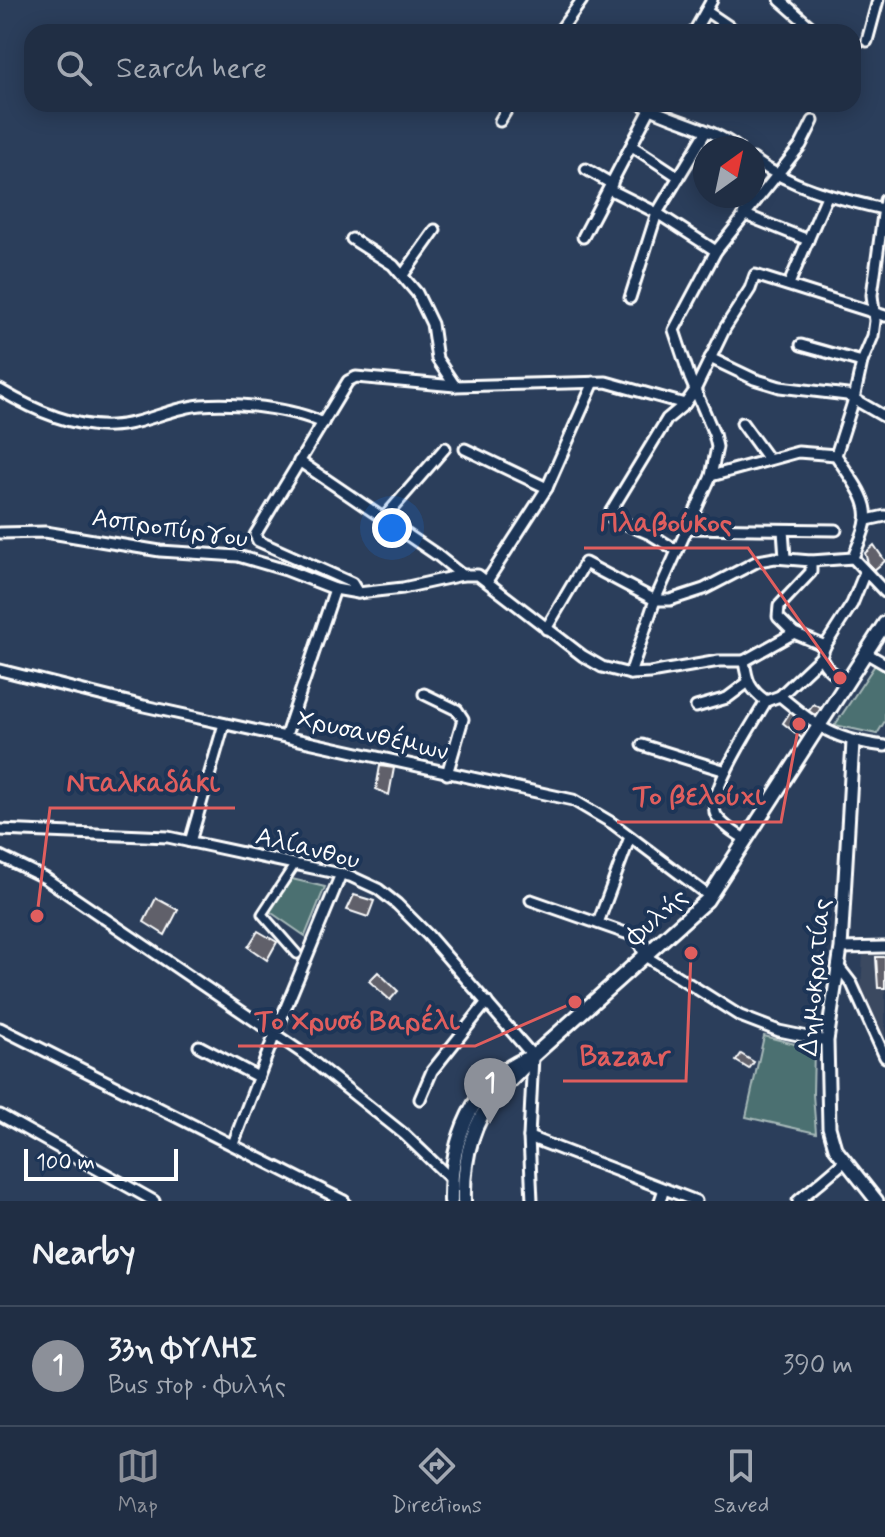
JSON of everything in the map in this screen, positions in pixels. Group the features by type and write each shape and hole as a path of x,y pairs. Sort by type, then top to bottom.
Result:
{"main road":[{"name":"Φυλής","path":"464,1201 458,1182 457,1142 475,1103 511,1064 533,1056 699,909 885,623"},
{"name":"Φυλής","path":"451,1201 458,1182"}],"street":[{"path":"565,24 582,0"},
{"path":"699,24 712,0"},
{"path":"780,0 803,24"},
{"path":"867,41 882,0"},
{"path":"706,11 725,24"},
{"path":"500,121 505,112"},
{"path":"583,237 632,146 646,112"},
{"path":"661,112 722,136"},
{"path":"794,633 744,661 719,661 630,674 655,600 711,476 717,447 674,330 716,251 801,145 813,121"},
{"path":"630,298 657,213 706,132"},
{"path":"632,146 679,177"},
{"path":"765,168 775,176 827,196 884,204 872,295 873,336 862,362 836,455 864,501 867,520 853,558"},
{"path":"586,169 610,187 716,251"},
{"path":"789,284 827,196"},
{"path":"743,214 808,240"},
{"path":"403,275 435,230"},
{"path":"352,239 403,275 417,293 432,324 437,359 455,386"},
{"path":"676,550 650,534 608,516 667,419 685,404 695,390 755,275 885,316"},
{"path":"801,345 862,362"},
{"path":"710,358 754,379 780,387 847,395 885,417"},
{"path":"358,593 352,583 258,541 255,535 348,381 356,377 455,386 606,382 685,404"},
{"path":"487,581 547,488 594,382"},
{"path":"0,390 49,414 84,424 131,424 201,405 249,406 309,417 323,423"},
{"path":"742,423 768,459"},
{"path":"384,518 445,448"},
{"path":"465,449 547,488"},
{"path":"711,476 724,475 798,452 836,455"},
{"path":"299,461 462,575"},
{"path":"867,520 885,516"},
{"path":"688,528 836,530"},
{"path":"783,530 785,558"},
{"name":"Ασπροπύργου","path":"0,533 45,532 160,551 238,556 335,589 358,593 478,575 546,629 602,667 630,674"},
{"path":"546,629 585,563 655,600 684,597 758,561 853,558"},
{"path":"853,558 885,592"},
{"path":"811,561 811,572 779,606 778,617 794,633 825,646"},
{"path":"745,839 729,829 715,814 714,800 726,771 766,701 780,696 821,657 852,604 865,572"},
{"path":"286,735 335,589"},
{"path":"866,653 885,664"},
{"path":"821,657 825,667 848,680"},
{"path":"744,661 747,683 753,692 766,701"},
{"name":"Χρυσανθέμων","path":"0,670 224,724 286,735 447,774 573,800 630,837 709,896"},
{"path":"696,707 727,698 747,683"},
{"path":"424,694 457,710 463,719 447,774"},
{"path":"780,696 819,727 853,742 885,746"},
{"path":"190,842 224,724"},
{"name":"Δημοκρατίας","path":"853,742 841,948 827,1041 830,1135 845,1161 877,1201"},
{"path":"642,745 726,771"},
{"name":"Αλίανθου","path":"0,830 168,837 341,874 378,889 397,904 533,1056"},
{"path":"598,923 630,837"},
{"path":"0,856 45,878 301,1052 458,1182"},
{"path":"295,864 262,914 297,954"},
{"path":"233,1144 341,874"},
{"path":"531,900 637,937 645,956 740,1016 779,1031 827,1041"},
{"path":"841,948 885,947"},
{"path":"839,967 852,984 885,1057"},
{"path":"420,1099 432,1071 487,1002"},
{"path":"0,1028 344,1201"},
{"path":"199,1046 258,1077"},
{"path":"532,1201 529,1137 533,1056"},
{"path":"0,1115 154,1201"},
{"path":"529,1137 696,1201"},
{"path":"798,1201 845,1161"},
{"path":"660,1201 664,1189"}],"shaded area":[{"path":"885,952 885,1043 861,990 863,953"}],"green space":[{"path":"875,665 885,672 885,721 877,734 835,725"},
{"path":"292,879 325,887 305,936 269,911"},
{"path":"764,1036 814,1049 816,1133 746,1117"}],"building":[{"path":"874,545 885,561 874,570 865,553"},
{"path":"814,704 823,710 816,722 808,712"},
{"path":"792,709 814,725 804,740 783,723"},
{"path":"380,766 394,768 389,795 376,789"},
{"path":"354,895 374,901 368,917 347,910"},
{"path":"156,898 178,910 165,935 144,922"},
{"path":"258,931 277,942 267,960 248,947"},
{"path":"876,957 885,957 885,988 878,988"},
{"path":"378,972 398,991 390,1000 369,981"},
{"path":"741,1054 754,1062 749,1069 736,1061"}],"place":[{"name":"Πλαβούκος","path":"840,678"},
{"name":"Το βελούχι","path":"799,724"},
{"name":"Νταλκαδάκι","path":"37,916"},
{"name":"Bazaar","path":"691,953"},
{"name":"Το Χρυσό Βαρέλι","path":"575,1002"},
{"name":"33η ΦΥΛΗΣ","path":"490,1124"}]}
